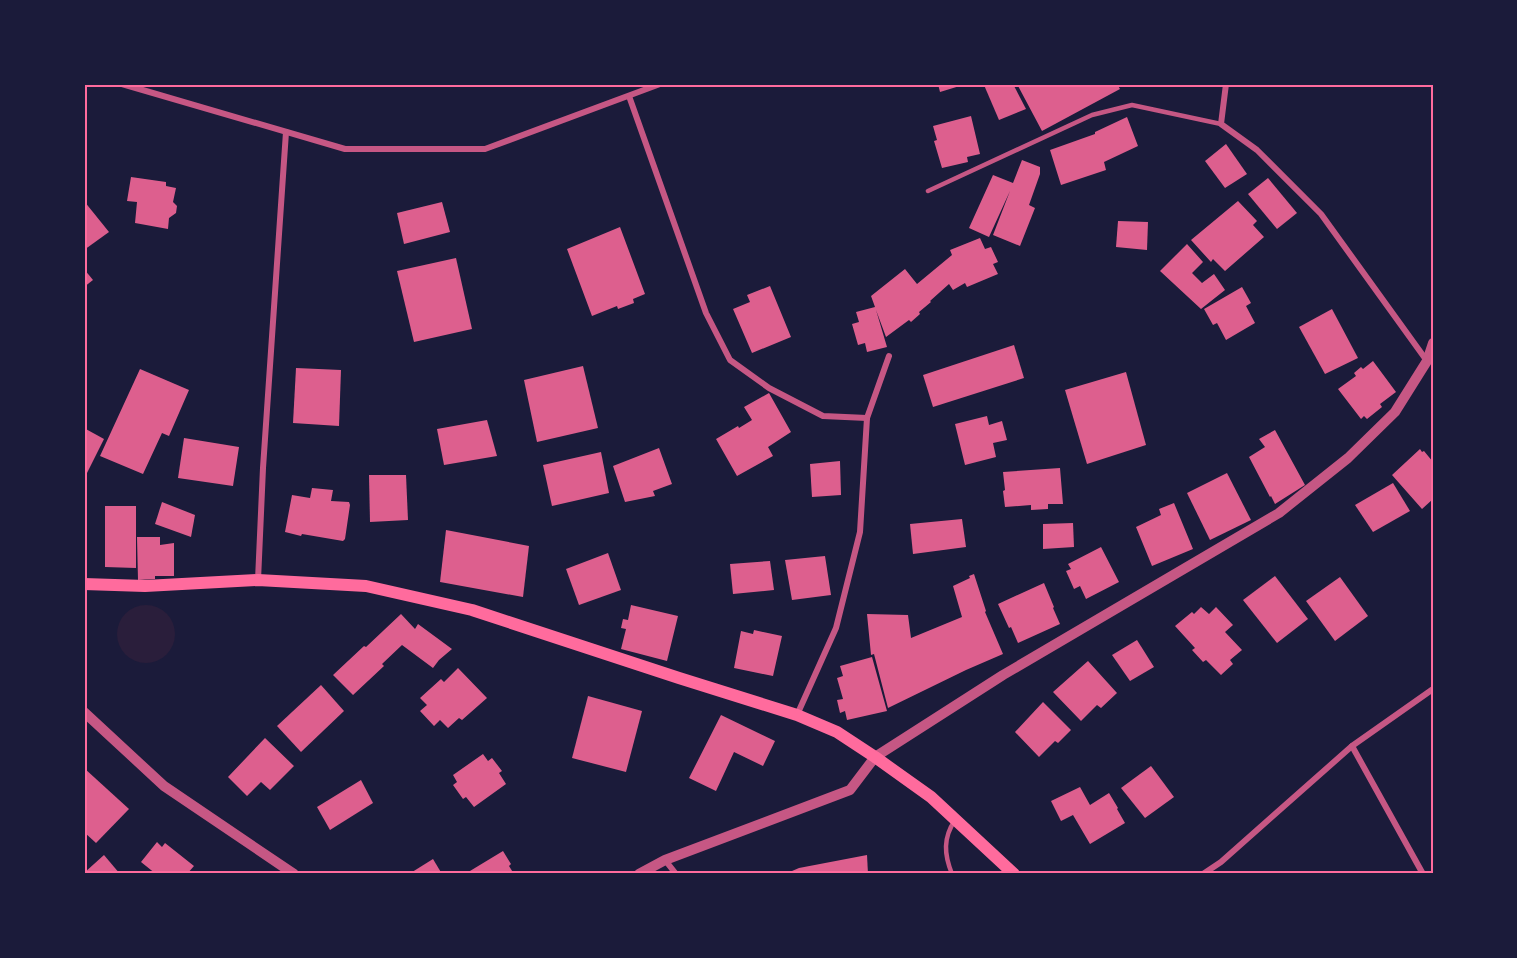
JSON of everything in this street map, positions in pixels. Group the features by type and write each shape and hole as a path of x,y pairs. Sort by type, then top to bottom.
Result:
{"main road":[{"path":"84,584 145,585 258,580 366,586 472,610 797,715 837,732 931,797 1014,874"}],"street":[{"path":"122,84 345,149 485,149 660,84"},
{"path":"1226,84 1221,124 1257,150 1321,214 1427,361"},
{"path":"629,96 706,313 730,360 769,388 823,416 867,418"},
{"path":"258,580 263,468 286,132"},
{"path":"639,874 665,860 850,790 875,757 1003,675 1279,513 1348,458 1395,412 1427,361 1433,343"},
{"path":"797,715 836,628 860,532 867,418 889,356"},
{"path":"1203,874 1221,862 1352,746 1433,688"},
{"path":"85,714 164,786 294,874"},
{"path":"1352,746 1423,874"},
{"path":"665,860 676,874"}],"lane":[{"path":"928,191 1092,115 1132,105 1221,124"},
{"path":"952,874 946,850 946,839 955,819"}],"shaded area":[{"path":"146,605 162,610 170,618 175,634 170,650 162,658 146,663 130,658 122,650 117,634 122,618 130,610"}],"building":[{"path":"938,84 963,84 963,85 940,92"},
{"path":"1013,84 1026,109 999,120 984,85"},
{"path":"1017,84 1066,84 1067,86 1070,84 1117,84 1120,89 1042,131"},
{"path":"971,116 980,154 967,157 968,162 942,168 934,141 937,140 933,126"},
{"path":"1127,117 1138,146 1104,162 1106,170 1061,185 1050,150 1095,134"},
{"path":"1226,144 1247,174 1225,188 1205,161"},
{"path":"1022,160 1040,167 1040,174 1029,205 1035,208 1020,246 993,235 1010,191 989,237 969,228 993,175 1013,183"},
{"path":"131,177 166,182 166,186 176,188 173,202 177,206 176,213 169,218 168,229 135,223 137,202 127,201"},
{"path":"1268,178 1297,213 1277,229 1248,194"},
{"path":"84,201 109,232 84,250"},
{"path":"1238,201 1257,221 1253,225 1264,237 1225,271 1213,259 1211,262 1191,240"},
{"path":"442,202 450,232 404,244 397,213"},
{"path":"1118,221 1148,222 1147,250 1116,247"},
{"path":"620,227 645,294 633,299 634,303 618,309 617,306 592,316 567,249"},
{"path":"980,238 985,249 991,247 998,262 993,264 998,274 967,287 965,283 953,290 949,284 911,322 909,320 886,337 876,310 887,347 867,352 865,343 858,345 852,324 859,322 856,312 875,307 871,296 905,269 917,284 952,255 950,250"},
{"path":"1187,244 1203,262 1192,273 1202,283 1214,274 1225,290 1201,309 1160,271"},
{"path":"456,258 472,329 414,342 397,271"},
{"path":"84,269 93,280 84,287"},
{"path":"770,286 791,337 752,353 733,309 750,302 747,295"},
{"path":"1242,287 1251,303 1246,306 1255,323 1226,340 1217,323 1213,325 1204,309"},
{"path":"1332,309 1358,358 1325,374 1299,327"},
{"path":"1014,345 1024,378 933,407 923,375"},
{"path":"1373,361 1396,392 1380,404 1382,407 1367,419 1364,416 1361,419 1338,389 1356,376 1354,373 1361,367 1363,369"},
{"path":"583,366 598,428 537,442 524,380"},
{"path":"296,368 341,370 339,426 293,423"},
{"path":"140,369 189,390 169,436 162,433 143,474 100,456"},
{"path":"1126,372 1146,445 1087,464 1065,390"},
{"path":"769,393 791,432 768,447 773,456 737,476 716,439 752,420 744,407"},
{"path":"987,416 989,425 1002,421 1007,440 993,443 996,457 965,465 955,424"},
{"path":"487,420 497,456 444,465 437,429"},
{"path":"84,428 104,439 84,479"},
{"path":"1275,430 1305,485 1275,504 1249,457 1265,447 1259,439"},
{"path":"184,438 239,447 233,486 178,478"},
{"path":"659,448 672,484 653,491 655,496 625,502 613,466"},
{"path":"1420,449 1433,462 1433,499 1422,509 1392,475"},
{"path":"601,452 609,493 552,506 543,465"},
{"path":"840,461 841,495 812,497 810,464"},
{"path":"1060,468 1063,504 1048,504 1048,509 1031,510 1031,505 1005,507 1003,472"},
{"path":"1227,473 1251,520 1210,540 1187,493"},
{"path":"369,475 406,475 408,520 370,522"},
{"path":"1393,483 1410,511 1373,532 1355,505"},
{"path":"312,488 333,490 331,501 349,502 343,541 285,532 292,495 310,498"},
{"path":"162,502 195,515 191,537 155,524"},
{"path":"1174,503 1193,549 1152,566 1136,527 1161,515 1159,509"},
{"path":"105,506 136,506 136,568 105,567"},
{"path":"962,519 966,547 913,554 910,524"},
{"path":"1073,523 1074,547 1043,549 1043,524"},
{"path":"446,530 529,546 523,597 440,582"},
{"path":"137,537 160,537 160,545 174,543 174,576 155,576 155,579 138,580"},
{"path":"1101,547 1119,582 1086,599 1080,586 1074,589 1066,571 1071,569 1068,564"},
{"path":"608,553 621,590 579,605 566,569"},
{"path":"825,556 831,595 792,600 785,560"},
{"path":"770,561 774,590 733,594 730,564"},
{"path":"974,574 985,612 1003,654 888,708 874,654 871,655 867,614 908,615 911,638 962,617 953,586"},
{"path":"1275,576 1308,619 1277,643 1243,600"},
{"path":"1340,577 1368,616 1335,641 1306,601"},
{"path":"1044,583 1060,624 1018,643 998,604"},
{"path":"631,605 678,616 667,661 621,649 626,629 621,628 623,619 628,620"},
{"path":"1201,607 1209,614 1216,607 1233,625 1225,632 1242,650 1230,660 1233,664 1221,675 1206,660 1203,662 1192,650 1195,648 1175,626"},
{"path":"401,614 415,629 418,624 452,649 433,668 402,645 382,664 384,666 353,695 333,675"},
{"path":"754,630 782,636 773,676 734,668 741,631 753,634"},
{"path":"1137,640 1154,667 1130,681 1112,655"},
{"path":"872,657 887,711 847,720 845,711 840,713 837,700 843,699 837,678 843,676 840,666"},
{"path":"1088,661 1117,693 1101,708 1097,705 1081,721 1053,692"},
{"path":"458,668 487,698 462,720 459,718 448,728 440,720 434,726 420,711 427,705 420,698 441,679 444,682"},
{"path":"321,685 344,711 301,752 277,726"},
{"path":"588,696 642,711 626,772 572,758"},
{"path":"1043,702 1071,730 1058,743 1055,741 1039,757 1015,732"},
{"path":"721,715 775,741 763,766 734,752 716,791 689,778"},
{"path":"265,738 294,766 270,790 261,782 247,796 228,777"},
{"path":"483,754 488,761 492,758 502,771 499,773 506,784 474,807 466,797 463,799 453,785 457,782 453,775"},
{"path":"1151,766 1174,797 1145,818 1121,788"},
{"path":"84,768 129,809 96,843 84,832"},
{"path":"361,780 373,803 330,830 317,807"},
{"path":"1080,787 1090,805 1109,793 1125,823 1090,844 1073,815 1061,821 1051,801"},
{"path":"157,842 162,847 165,843 194,866 187,874 156,874 141,862"},
{"path":"503,851 514,874 465,874"},
{"path":"104,855 120,874 84,874 84,873"},
{"path":"867,855 868,874 785,874 799,868"},
{"path":"433,859 442,874 409,874"}]}
